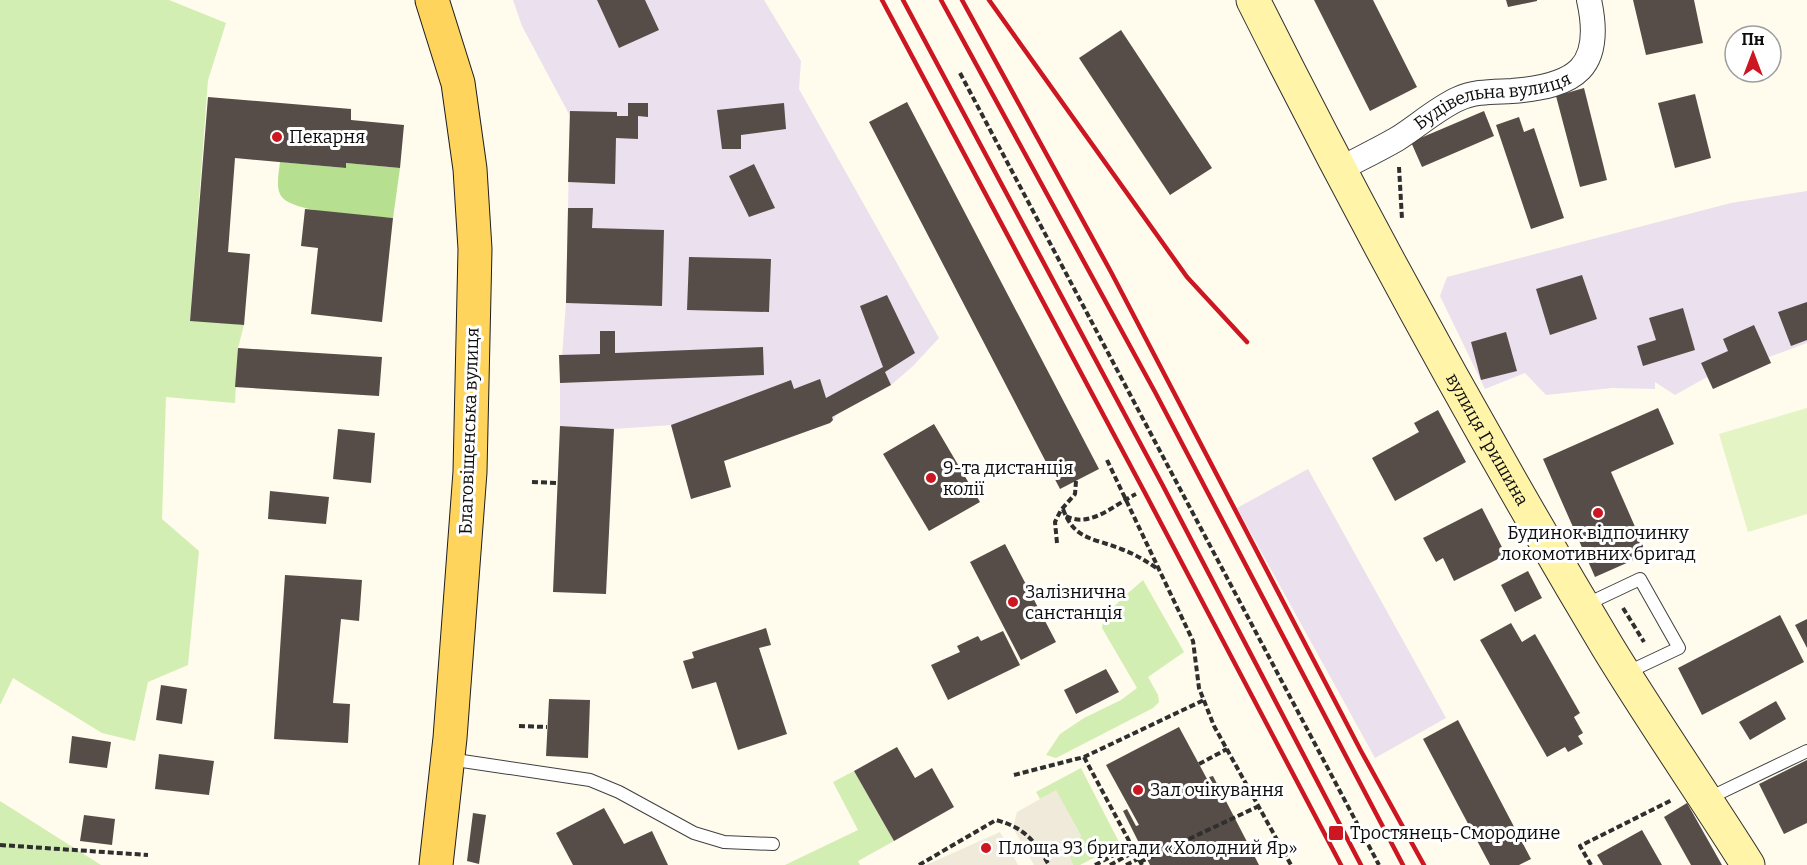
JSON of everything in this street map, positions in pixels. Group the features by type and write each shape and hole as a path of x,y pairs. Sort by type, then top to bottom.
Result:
{"main road":[{"name":"Благовіщенська вулиця","path":"432,0 458,83 470,170 475,249 470,472 448,759 436,865"},
{"name":"вулиця Гришина","path":"1253,0 1416,313 1625,674 1748,865"}],"street":[{"name":"Будівельна вулиця","path":"1340,169 1406,132 1455,100 1470,94 1546,87 1566,80 1576,73 1590,56 1594,38 1589,0"}],"lane":[{"path":"1584,605 1640,579 1679,648 1625,674"},
{"path":"1702,794 1807,751"},
{"path":"448,759 590,780 619,792 694,833 724,842 773,844"}],"path":[{"path":"960,73 1379,865"},
{"path":"1398,228 1402,213 1399,192 1399,160 1406,132"},
{"path":"1107,460 1193,641 1199,688 1214,726 1291,865"},
{"path":"1057,543 1055,522 1075,494 1076,481"},
{"path":"532,482 557,483"},
{"path":"1066,516 1074,520 1090,519 1136,494"},
{"path":"1064,508 1075,530 1083,536 1137,556 1159,569"},
{"path":"1014,775 1084,757 1204,700"},
{"path":"519,726 548,727"},
{"path":"1199,764 1227,749"},
{"path":"1084,757 1140,862"},
{"path":"1591,865 1580,846 1702,794"},
{"path":"1126,865 1140,862 1259,806"},
{"path":"918,865 996,820 1013,825 1035,841 1049,865"},
{"path":"0,845 148,855"},
{"path":"1095,865 1131,846"},
{"path":"1110,865 1134,852"}],"shaded area":[{"path":"513,0 764,0 801,61 799,89 939,338 912,367 891,385 837,414 830,423 724,461 731,487 691,499 671,425 614,429 560,426 560,383 566,303 570,116 522,26"},
{"path":"1807,191 1807,343 1769,357 1771,363 1713,389 1707,377 1675,395 1655,382 1655,389 1612,388 1546,395 1525,373 1485,389 1440,296 1447,277 1731,203"},
{"path":"1308,469 1446,718 1375,758 1237,508"},
{"path":"1056,790 1081,836 1074,843 1069,855 1073,865 1034,865 1013,828 1017,812"},
{"name":"Площа 93 бригади «Холодний Яр»","path":"1000,832 1018,865 926,865"}],"green space":[{"path":"0,0 169,0 226,23 208,80 190,320 244,325 238,348 235,403 166,397 162,519 199,551 188,665 148,682 135,741 102,733 13,678 0,705"},
{"path":"280,162 346,168 346,163 400,168 393,218 331,213 286,201 278,187"},
{"path":"1807,408 1807,514 1748,532 1719,434"},
{"path":"1143,580 1184,652 1148,677 1158,695 1159,702 1153,708 1056,758 1046,755 1060,734 1084,718 1121,700 1137,688 1102,628 1112,609"},
{"path":"1081,768 1120,844 1080,865 1073,865 1070,857 1071,849 1081,836 1056,791 1040,799 1036,792"},
{"path":"854,771 894,841 858,861 860,865 785,865 858,830 833,782"},
{"path":"0,801 101,865 0,865"}],"building":[{"path":"597,0 645,0 659,30 619,48"},
{"path":"1314,0 1373,0 1417,87 1370,111"},
{"path":"1506,0 1537,0 1537,1 1508,7"},
{"path":"1633,0 1694,0 1703,43 1646,55"},
{"path":"1121,30 1212,168 1170,195 1079,58"},
{"path":"1584,88 1607,180 1580,187 1556,96"},
{"path":"1695,94 1711,158 1675,168 1658,103"},
{"path":"208,97 351,109 351,120 404,125 400,168 346,163 346,168 235,158 228,252 250,254 244,325 190,321"},
{"path":"907,102 1099,469 1060,489 869,122"},
{"path":"628,103 648,103 648,117 638,116 638,139 616,138 615,184 568,182 570,111 617,112 617,116 628,116"},
{"path":"784,103 786,129 741,135 741,149 722,149 717,110"},
{"path":"1484,111 1494,136 1422,167 1411,142"},
{"path":"1519,117 1524,132 1534,128 1564,218 1531,229 1496,125"},
{"path":"754,164 775,208 749,217 729,176"},
{"path":"568,208 593,208 592,228 664,230 662,306 566,303"},
{"path":"305,209 393,218 382,322 311,314 318,248 301,246"},
{"path":"689,257 771,259 769,312 687,310"},
{"path":"1582,275 1597,319 1550,335 1536,289"},
{"path":"887,295 915,353 885,372 891,385 832,417 833,420 830,423 724,461 731,487 691,499 671,425 791,380 794,389 820,379 826,398 883,367 860,306"},
{"path":"1807,302 1807,340 1791,346 1778,312"},
{"path":"1683,308 1695,350 1643,366 1637,346 1656,340 1649,318"},
{"path":"1754,325 1771,363 1713,389 1701,363 1728,351 1723,339"},
{"path":"600,331 615,331 615,353 763,347 764,375 560,383 559,355 600,354"},
{"path":"1506,332 1517,371 1481,380 1471,342"},
{"path":"238,348 382,357 379,396 235,387"},
{"name":"Будинок відпочинку локомотивних бригад","path":"1658,408 1674,444 1611,472 1647,554 1595,577 1543,459"},
{"path":"1438,410 1466,462 1395,501 1372,458 1419,432 1414,423"},
{"name":"9-та дистанція колії","path":"934,424 980,502 929,531 883,454"},
{"path":"560,426 614,429 606,594 553,592"},
{"path":"338,429 375,433 371,483 333,479"},
{"path":"270,491 329,497 326,524 268,519"},
{"path":"1482,508 1506,555 1454,581 1443,558 1436,562 1423,538"},
{"name":"Залізнична санстанція","path":"1005,544 1056,642 1021,660 970,562"},
{"path":"1528,571 1542,598 1515,612 1501,585"},
{"path":"285,575 362,580 359,621 341,619 333,703 350,704 348,743 274,739"},
{"path":"1780,615 1804,662 1702,715 1678,668"},
{"path":"1807,619 1807,648 1795,625"},
{"path":"1511,623 1522,642 1535,634 1580,713 1574,717 1583,733 1578,736 1583,744 1568,752 1565,747 1547,757 1480,640"},
{"path":"766,628 771,645 759,648 787,734 738,750 716,682 692,689 683,661 694,658 692,652"},
{"path":"1003,631 1020,665 948,700 931,665 960,652 957,646 978,636 981,641"},
{"path":"1106,669 1119,692 1076,714 1064,690"},
{"path":"161,685 187,689 182,724 156,720"},
{"path":"549,699 590,700 588,758 546,756"},
{"path":"1776,701 1786,719 1750,740 1739,722"},
{"path":"1458,720 1531,859 1519,865 1490,865 1423,739"},
{"path":"1179,727 1213,790 1216,789 1209,777 1213,776 1259,865 1150,865 1123,811 1127,809 1136,826 1139,825 1106,765"},
{"path":"72,736 111,742 107,768 69,763"},
{"path":"897,747 915,778 932,768 954,807 894,841 854,771"},
{"path":"159,754 214,761 209,795 155,789"},
{"path":"1807,760 1807,823 1784,834 1759,784"},
{"path":"1687,803 1722,865 1691,865 1664,817"},
{"path":"604,808 624,844 652,831 668,865 573,865 556,833"},
{"path":"473,813 486,815 479,864 467,861"},
{"path":"84,815 115,819 112,845 80,841"},
{"path":"1642,830 1662,865 1603,865 1597,855"}],"railway":[{"path":"882,0 1341,865"},
{"path":"903,0 1162,484 1361,865"},
{"path":"941,0 1155,392 1403,865"},
{"path":"962,0 1111,272 1361,751 1424,865"},
{"path":"989,0 1187,277 1247,342"}],"place":[{"name":"Пекарня","path":"277,137"},
{"name":"9-та дистанція колії","path":"931,478"},
{"name":"Будинок відпочинку локомотивних бригад","path":"1598,513"},
{"name":"Залізнична санстанція","path":"1013,602"},
{"name":"Зал очікування","path":"1138,790"},
{"name":"Тростянець-Смородине","path":"1336,833"},
{"name":"Площа 93 бригади «Холодний Яр»","path":"986,848"}]}
